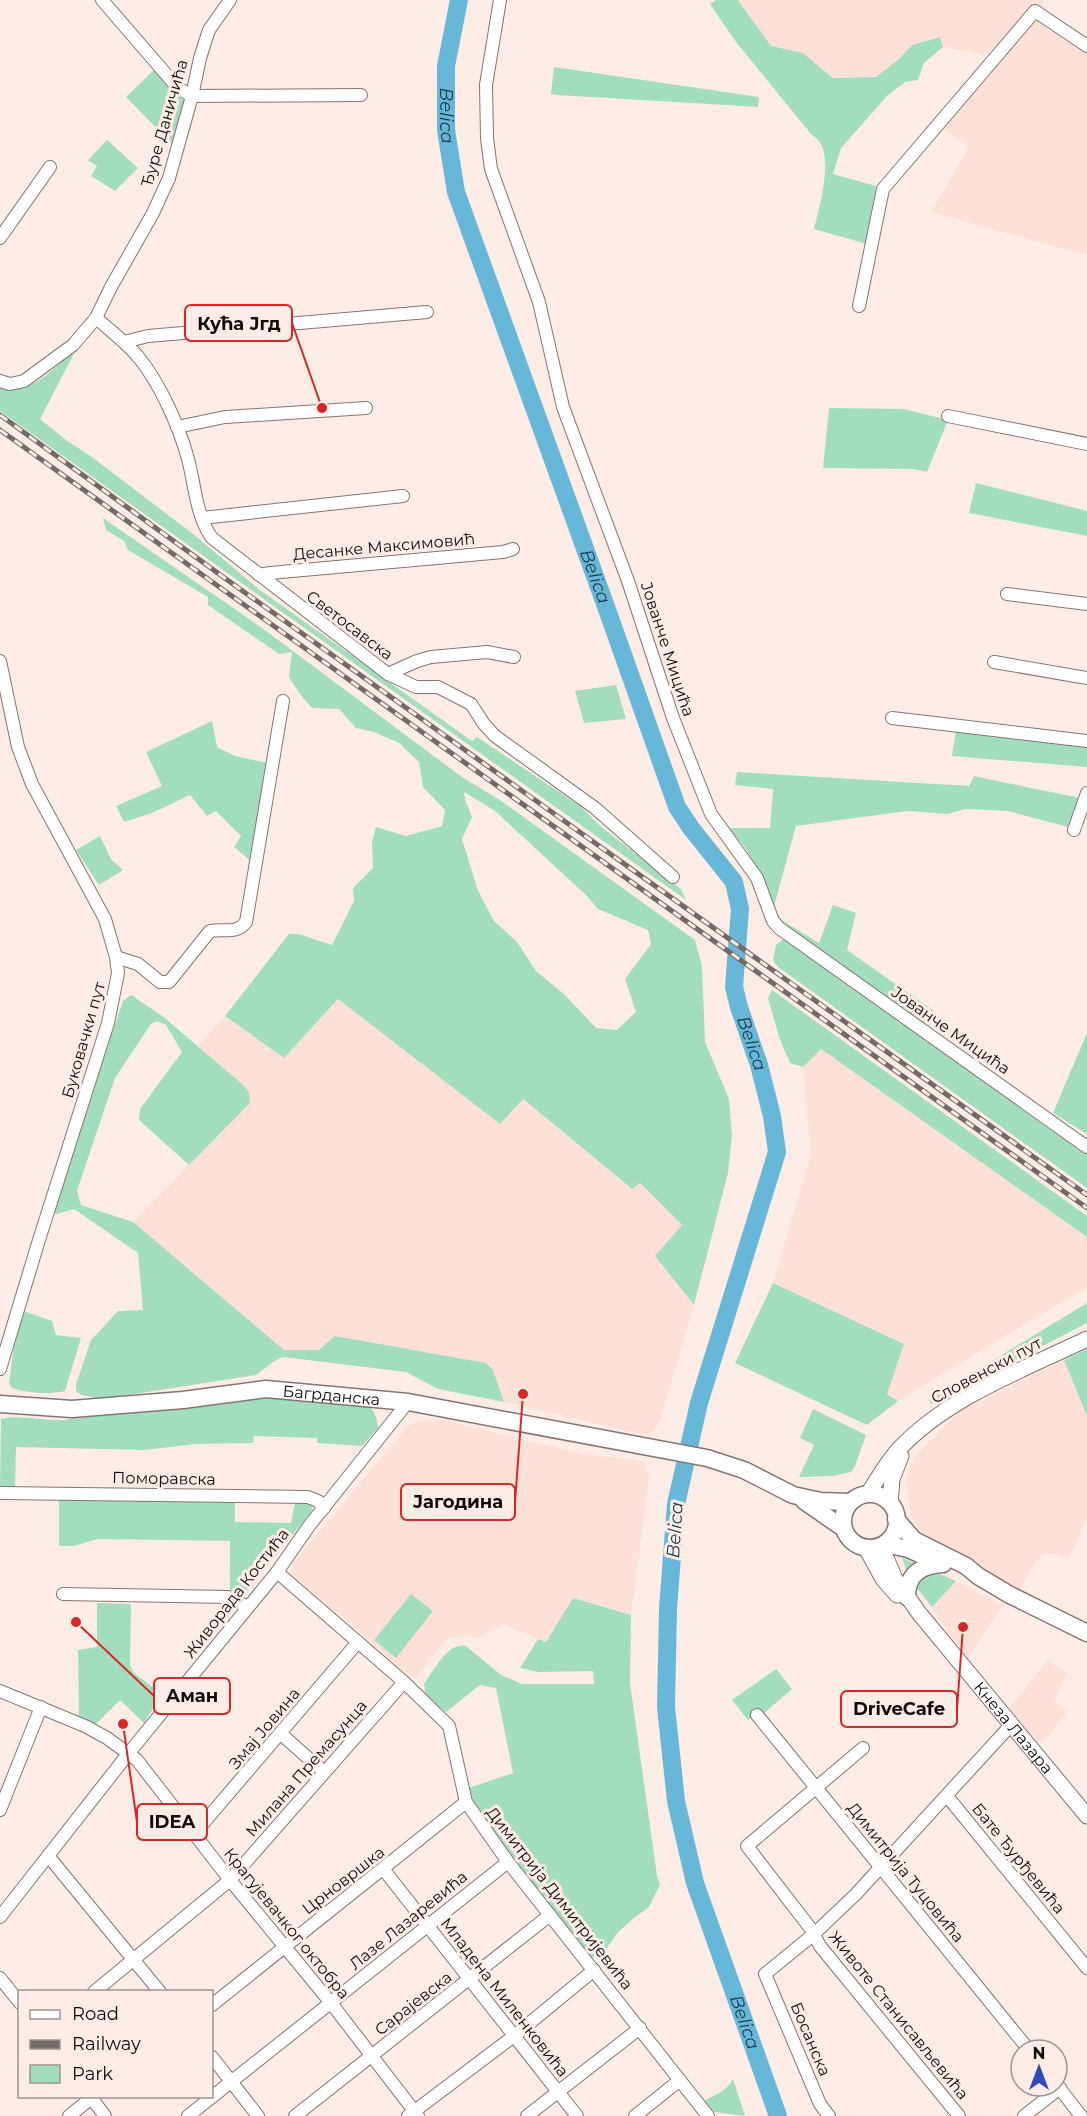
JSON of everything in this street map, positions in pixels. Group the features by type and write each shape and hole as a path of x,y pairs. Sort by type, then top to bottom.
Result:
{"main road":[{"name":"Багрданска","path":"0,1404 72,1409 183,1400 266,1389 408,1402 707,1458 744,1470 793,1495"},
{"path":"793,1495 821,1502 850,1502 868,1494 879,1496 914,1540 966,1566 978,1576 1015,1598 1087,1633"},
{"path":"793,1495 843,1528 852,1541 908,1549 966,1574 978,1576"},
{"path":"843,1528 843,1516 850,1502"},
{"path":"877,1546 895,1531 893,1511"},
{"path":"907,1597 909,1583 916,1572 928,1566 943,1564"}],"street":[{"path":"102,0 178,88 192,96 362,94"},
{"name":"Ђуре Даничића","path":"0,381 10,384 24,381 73,345 96,318 153,213 169,178 209,30 230,0"},
{"name":"Јованче Мицића","path":"500,0 486,85 487,138 491,169 539,302 564,407 628,581 672,718 711,814 757,878 773,921 779,928 1087,1147"},
{"path":"859,306 883,189 1035,11 1087,46"},
{"path":"0,238 50,167"},
{"path":"124,342 148,336 427,312"},
{"name":"Светосавска","path":"96,318 140,359 154,380 177,427 187,456 205,528 212,538 388,674 416,687 438,687 471,704 495,736 595,808 673,877"},
{"path":"177,427 225,417 366,408"},
{"path":"948,416 1087,444"},
{"path":"202,518 404,496"},
{"name":"Десанке Максимовић","path":"259,576 270,573 503,552 513,549"},
{"path":"1007,594 1087,604"},
{"path":"388,674 432,657 487,652 514,657"},
{"name":"Буковачки пут","path":"0,661 18,747 32,784 105,919 116,957 118,974 108,1023 0,1369"},
{"path":"994,662 1087,678"},
{"path":"116,957 138,964 160,982 169,982 210,931 235,931 246,922 283,700"},
{"path":"892,718 1087,741"},
{"path":"1074,830 1087,793"},
{"name":"Словенски пут","path":"868,1494 892,1458 926,1424 951,1406 1087,1339"},
{"name":"Живорада Костића","path":"0,1917 128,1754 277,1572 324,1508 408,1402"},
{"path":"893,1511 892,1479 907,1443"},
{"name":"Поморавска","path":"0,1493 308,1497 318,1501 324,1508"},
{"name":"Кнеза Лазара","path":"877,1546 895,1579 918,1613 1087,1816"},
{"name":"Кнеза Лазара","path":"877,1546 883,1579 918,1613"},
{"name":"Димитрија Димитријевића","path":"277,1572 404,1682 449,1726 466,1802 507,1862 708,2116"},
{"path":"63,1594 228,1597 248,1607"},
{"name":"Змај Јовина","path":"194,1834 358,1642"},
{"name":"Милана Премасунца","path":"96,1990 230,1880 404,1682"},
{"name":"Крагујевачког октобра","path":"0,1691 108,1738 137,1760 230,1880 373,2056 413,2114"},
{"path":"0,1810 41,1707"},
{"name":"Димитрија Туцовића","path":"757,1715 1019,2038"},
{"path":"814,1934 882,1867 1011,1725"},
{"path":"281,1734 324,1772"},
{"path":"816,1787 863,1748"},
{"name":"Животе Станисављевића","path":"816,1787 747,1846 814,1934 820,1946 959,2116"},
{"name":"Бате Ђурђевића","path":"947,1796 1087,1968"},
{"name":"Црновршка","path":"213,2004 384,1870 466,1802"},
{"path":"49,1857 157,1990"},
{"name":"Лазе Лазаревића","path":"213,2096 507,1862"},
{"name":"Младена Миленковића","path":"384,1870 577,2116"},
{"name":"Сарајевска","path":"295,2116 550,1915"},
{"name":"Босанска","path":"814,1934 765,1974 820,2104 830,2116"},
{"path":"413,2114 594,1970"},
{"path":"0,1978 18,2000"},
{"path":"527,2116 640,2028"},
{"path":"213,2058 258,2116"},
{"path":"635,2116 680,2080"},
{"path":"69,2116 91,2098"},
{"path":"93,2098 105,2116"},
{"name":"Лазе Лазаревића","path":"188,2116 211,2098"},
{"path":"1024,2116 1045,2098"},
{"path":"1068,2098 1081,2116"}],"shaded area":[{"path":"738,0 1043,0 1043,9 1033,5 987,55 943,47 940,37 912,45 899,59 876,77 833,78 803,53 771,46"},
{"path":"1034,19 1087,53 1087,255 931,212 970,146 943,130"},
{"path":"338,999 500,1123 522,1099 631,1189 640,1183 683,1225 655,1256 694,1305 660,1420 650,1436 504,1402 493,1370 319,1350 284,1350 133,1222 250,1103 241,1083 198,1046 225,1016 284,1058"},
{"path":"820,1049 1087,1237 1087,1287 898,1401 887,1394 904,1344 773,1283 811,1155 803,1067"},
{"path":"1064,1360 1087,1416 1087,1519 1069,1559 1054,1553 1043,1554 1032,1567 1019,1590 921,1533 911,1515 906,1482 908,1470 918,1453 960,1411"},
{"path":"424,1420 445,1421 585,1454 643,1461 649,1477 631,1615 573,1598 546,1642 503,1624 477,1639 470,1635 447,1638 415,1679 292,1575 293,1563 409,1425"},
{"path":"956,1581 1003,1605 968,1658 948,1633 932,1607"},
{"path":"1048,1660 1067,1673 1054,1701 1067,1711 1042,1744 1008,1710"}],"green space":[{"path":"716,0 738,0 771,46 803,53 833,78 876,77 899,59 912,45 940,37 943,47 924,63 918,80 905,82 887,96 841,148 833,174 876,186 867,244 814,229 824,183 823,148 736,42 710,4"},
{"path":"554,67 759,97 758,107 551,94"},
{"path":"155,69 184,101 173,145 126,97"},
{"path":"107,140 138,168 115,191 91,176 97,166 88,160"},
{"path":"77,348 40,419 193,534 260,590 472,741 477,737 580,806 599,825 681,889 686,900 0,411 0,385 21,388 31,384 51,371"},
{"path":"829,408 904,409 948,420 927,472 913,469 823,468"},
{"path":"976,483 1087,511 1087,536 969,513"},
{"path":"103,518 262,628 462,777 500,800 695,940 702,966 705,1042 729,1099 732,1136 728,1173 694,1305 655,1256 682,1225 640,1183 632,1189 523,1099 500,1124 338,999 284,1058 225,1016 289,934 299,934 332,945 354,901 353,888 373,868 372,842 376,827 406,836 442,826 445,810 423,787 419,762 399,743 374,732 356,728 339,709 312,708 289,677 292,652 279,654 208,605 208,597 128,550 124,541 106,530","holes":["464,792 495,811 587,896 598,909 648,930 651,944 625,979 636,1012 617,1030 596,1028 565,995 536,971 517,942 494,921 478,891 462,839 472,817"]},
{"path":"616,685 626,719 584,723 575,691"},
{"path":"212,721 217,747 235,756 267,763 252,862 234,847 241,836 216,811 207,816 190,795 152,813 124,822 116,806 162,786 146,752"},
{"path":"956,730 1087,745 1087,767 952,756"},
{"path":"737,772 969,786 974,776 1080,798 1068,827 1008,811 965,809 948,814 908,811 796,826 773,910 783,921 819,943 833,905 856,913 847,950 934,1011 929,1027 784,928 772,909 755,864 744,846 727,828 770,828 773,789 735,785"},
{"path":"100,836 111,859 123,870 99,885 76,850"},
{"path":"784,939 1087,1154 1087,1188 778,967 773,960 776,945"},
{"path":"772,990 1087,1216 1087,1237 821,1049 803,1067 790,1063 779,1037 768,998"},
{"path":"131,995 161,1015 241,1083 249,1092 250,1103 189,1165 139,1120 140,1109 182,1052 166,1025 157,1021 151,1024 115,1078 77,1191 81,1205 133,1222 284,1350 319,1350 335,1336 486,1363 493,1370 504,1402 438,1389 406,1372 283,1357 256,1375 102,1399 81,1395 76,1391 76,1384 91,1340 118,1311 143,1310 138,1253 74,1209 53,1215 70,1156 123,1001"},
{"path":"1087,1033 1087,1134 1053,1113"},
{"path":"773,1283 904,1344 887,1394 898,1401 867,1425 735,1363"},
{"path":"1087,1303 1087,1323 931,1404 929,1399"},
{"path":"24,1311 52,1321 56,1335 81,1338 65,1391 31,1392 12,1388 9,1383 14,1346"},
{"path":"1087,1349 1087,1416 1064,1360"},
{"path":"264,1395 368,1406 377,1419 378,1428 362,1446 317,1443 317,1438 254,1436 253,1443 196,1444 144,1450 16,1447 15,1488 0,1487 1,1419 19,1417 66,1420"},
{"path":"813,1409 866,1435 851,1472 833,1476 799,1477 814,1445 800,1438"},
{"path":"59,1500 235,1501 235,1522 291,1523 295,1503 309,1503 312,1511 247,1591 241,1593 230,1590 230,1541 97,1539 74,1546 59,1546"},
{"path":"902,1558 956,1581 932,1607 909,1578"},
{"path":"411,1594 433,1611 396,1658 374,1640"},
{"path":"573,1598 631,1615 630,1683 660,1885 649,1907 618,1932 607,1948 592,1958 546,1902 475,1805 469,1788 513,1773 496,1688 480,1685 446,1712 425,1694 424,1684 447,1653 453,1648 466,1646 501,1675 522,1684 594,1684 593,1671 539,1672 520,1668 538,1639 546,1642"},
{"path":"97,1603 131,1604 130,1665 134,1673 162,1694 144,1723 120,1700 96,1724 79,1717 78,1650 97,1647"},
{"path":"776,1669 792,1689 763,1714 760,1710 748,1720 732,1700"},
{"path":"733,2079 745,2116 714,2112 703,2101 724,2090"}],"waterway":[{"name":"Belica","path":"459,0 446,66 446,130 456,192 677,807 734,882 740,909 734,987 759,1065 772,1116 777,1152 699,1403 676,1504 668,1609 666,1707 676,1801 695,1883 778,2116"}],"railway":[{"path":"0,415 1087,1195"},
{"path":"0,430 1087,1208"}],"place":[{"name":"Кућа Јгд","path":"322,408"},
{"name":"Јагодина","path":"523,1394"},
{"name":"Аман","path":"76,1622"},
{"name":"DriveCafe","path":"963,1627"},
{"name":"IDEA","path":"123,1724"}]}
